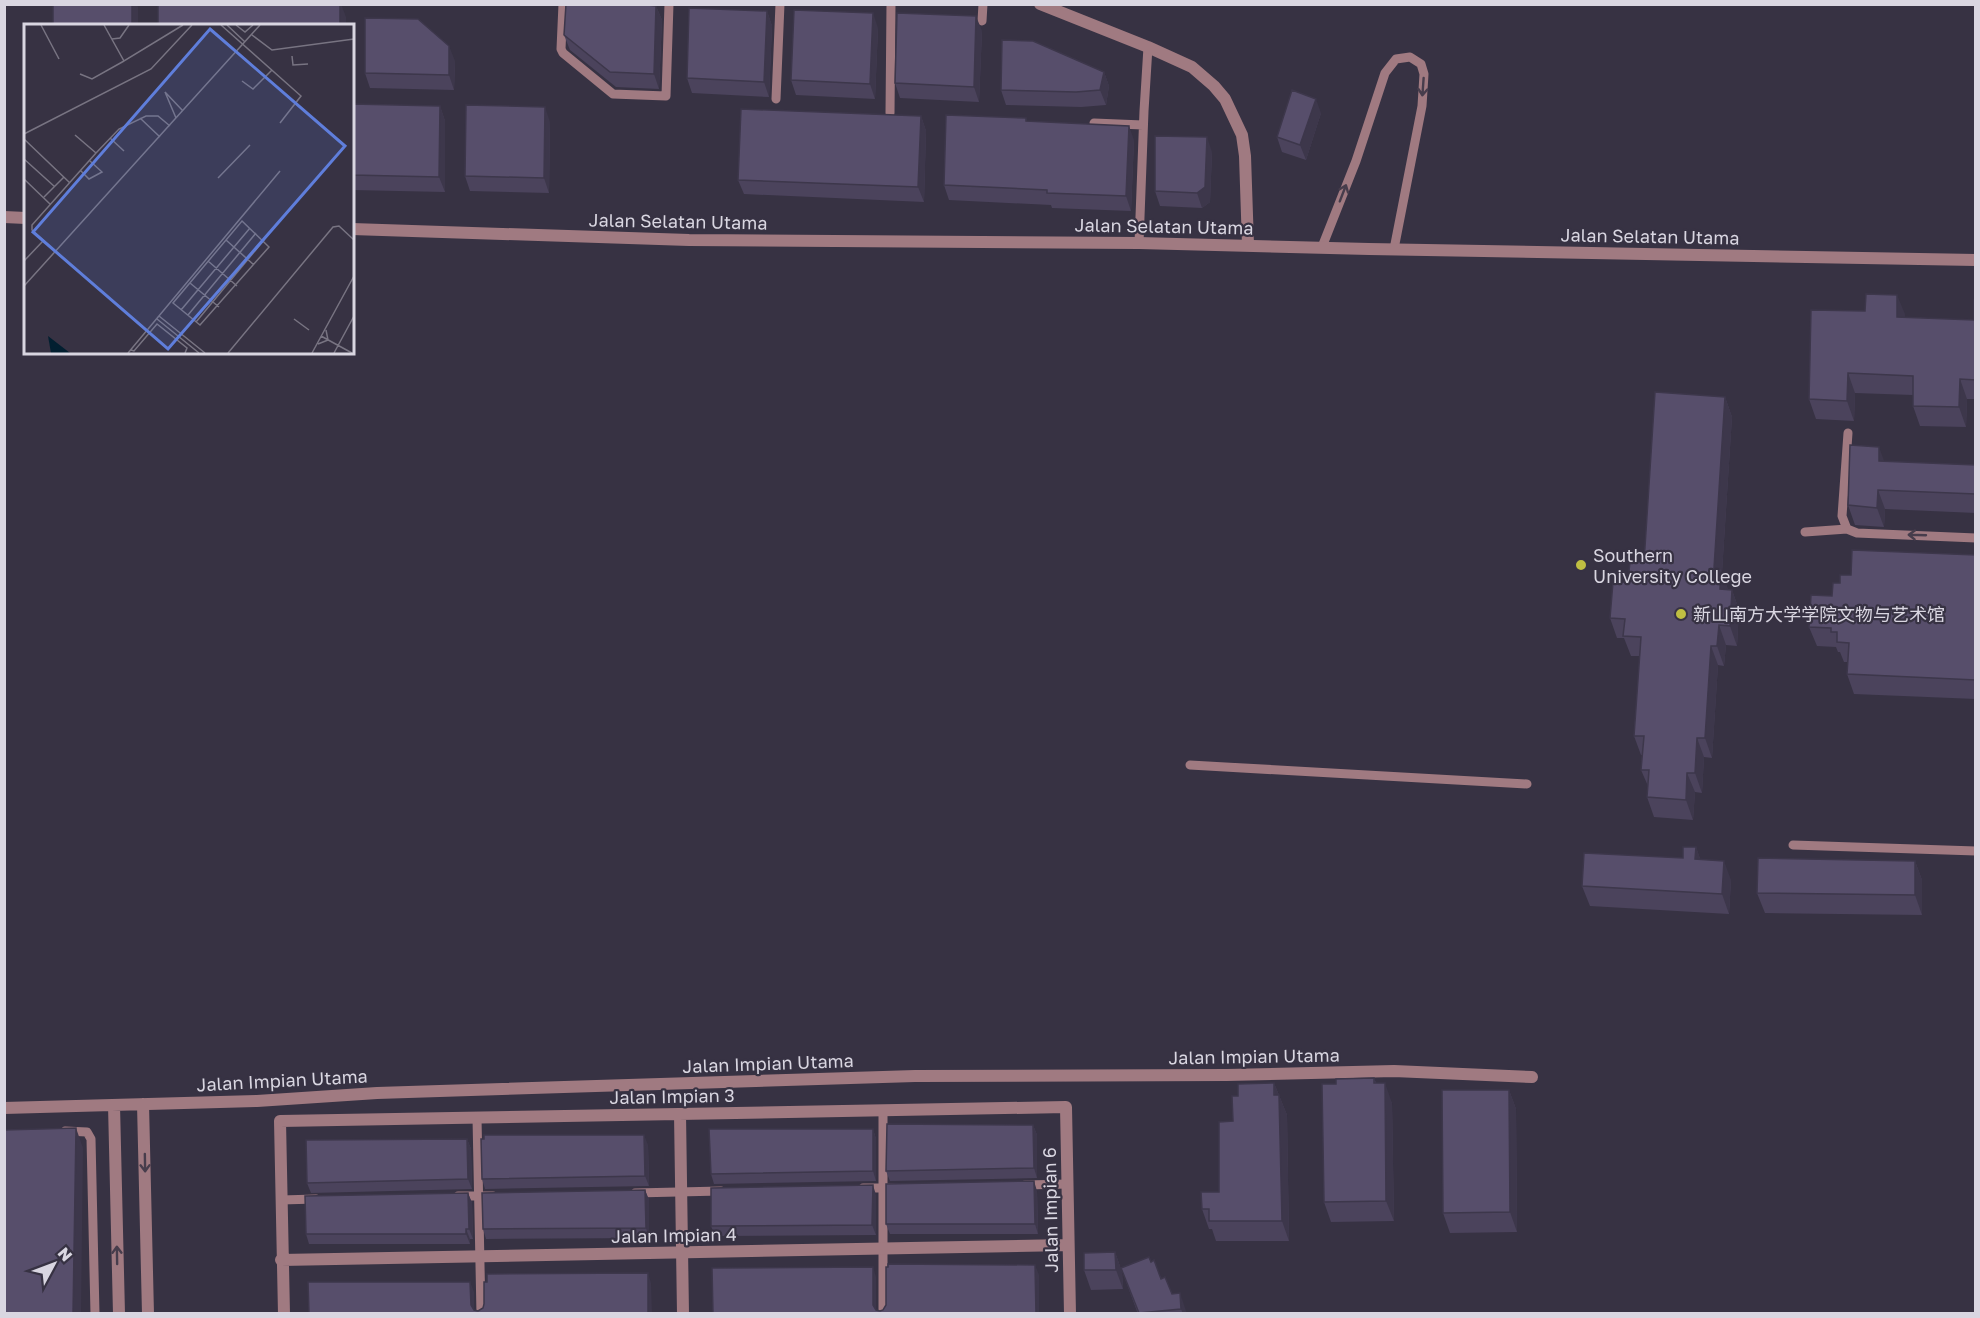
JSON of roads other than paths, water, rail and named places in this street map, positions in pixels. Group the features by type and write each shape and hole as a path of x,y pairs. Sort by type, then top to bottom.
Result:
{"street":[{"path":"1040,4 1192,67 1214,86 1229,106 1242,135 1245,156 1248,245"},
{"path":"4,217 24,218"},
{"name":"Jalan Selatan Utama","path":"354,229 688,240 1139,243 1976,260"},
{"name":"Jalan Impian Utama","path":"4,1108 257,1101 389,1093 915,1076 1227,1076 1405,1071 1532,1077"},
{"path":"143,1104 148,1314"},
{"path":"114,1105 119,1314"},
{"name":"Jalan Impian 3","path":"281,1200 279,1121 1066,1107"},
{"name":"Jalan Impian 6","path":"1066,1107 1070,1314"},
{"path":"680,1114 682,1314"},
{"path":"281,1200 284,1314"},
{"name":"Jalan Impian 4","path":"281,1260 1068,1245"}],"lane":[{"path":"776,99 780,4"},
{"path":"890,113 891,4"},
{"path":"982,21 983,4"},
{"path":"574,8 563,6 561,49 563,53 613,93 666,96 669,7 657,9"},
{"path":"1139,243 1148,47"},
{"path":"1322,248 1356,161 1385,73 1396,60 1410,57 1421,64 1424,74 1422,106 1394,249"},
{"path":"1094,123 1143,125"},
{"path":"1847,529 1842,516 1848,433"},
{"path":"1805,532 1847,529 1857,533 1976,538"},
{"path":"1191,765 1527,784"},
{"path":"1793,845 1976,851"},
{"path":"883,1110 883,1314"},
{"path":"477,1118 481,1314"},
{"path":"60,1131 87,1132 91,1139 95,1314"},
{"path":"1010,1185 1068,1184"},
{"path":"848,1189 906,1188"},
{"path":"622,1193 729,1191"},
{"path":"444,1197 502,1196"},
{"path":"281,1200 327,1199"}],"place":[{"name":"Southern University College","path":"1581,565"},
{"name":"新山南方大学学院文物与艺术馆","path":"1681,614"}]}
